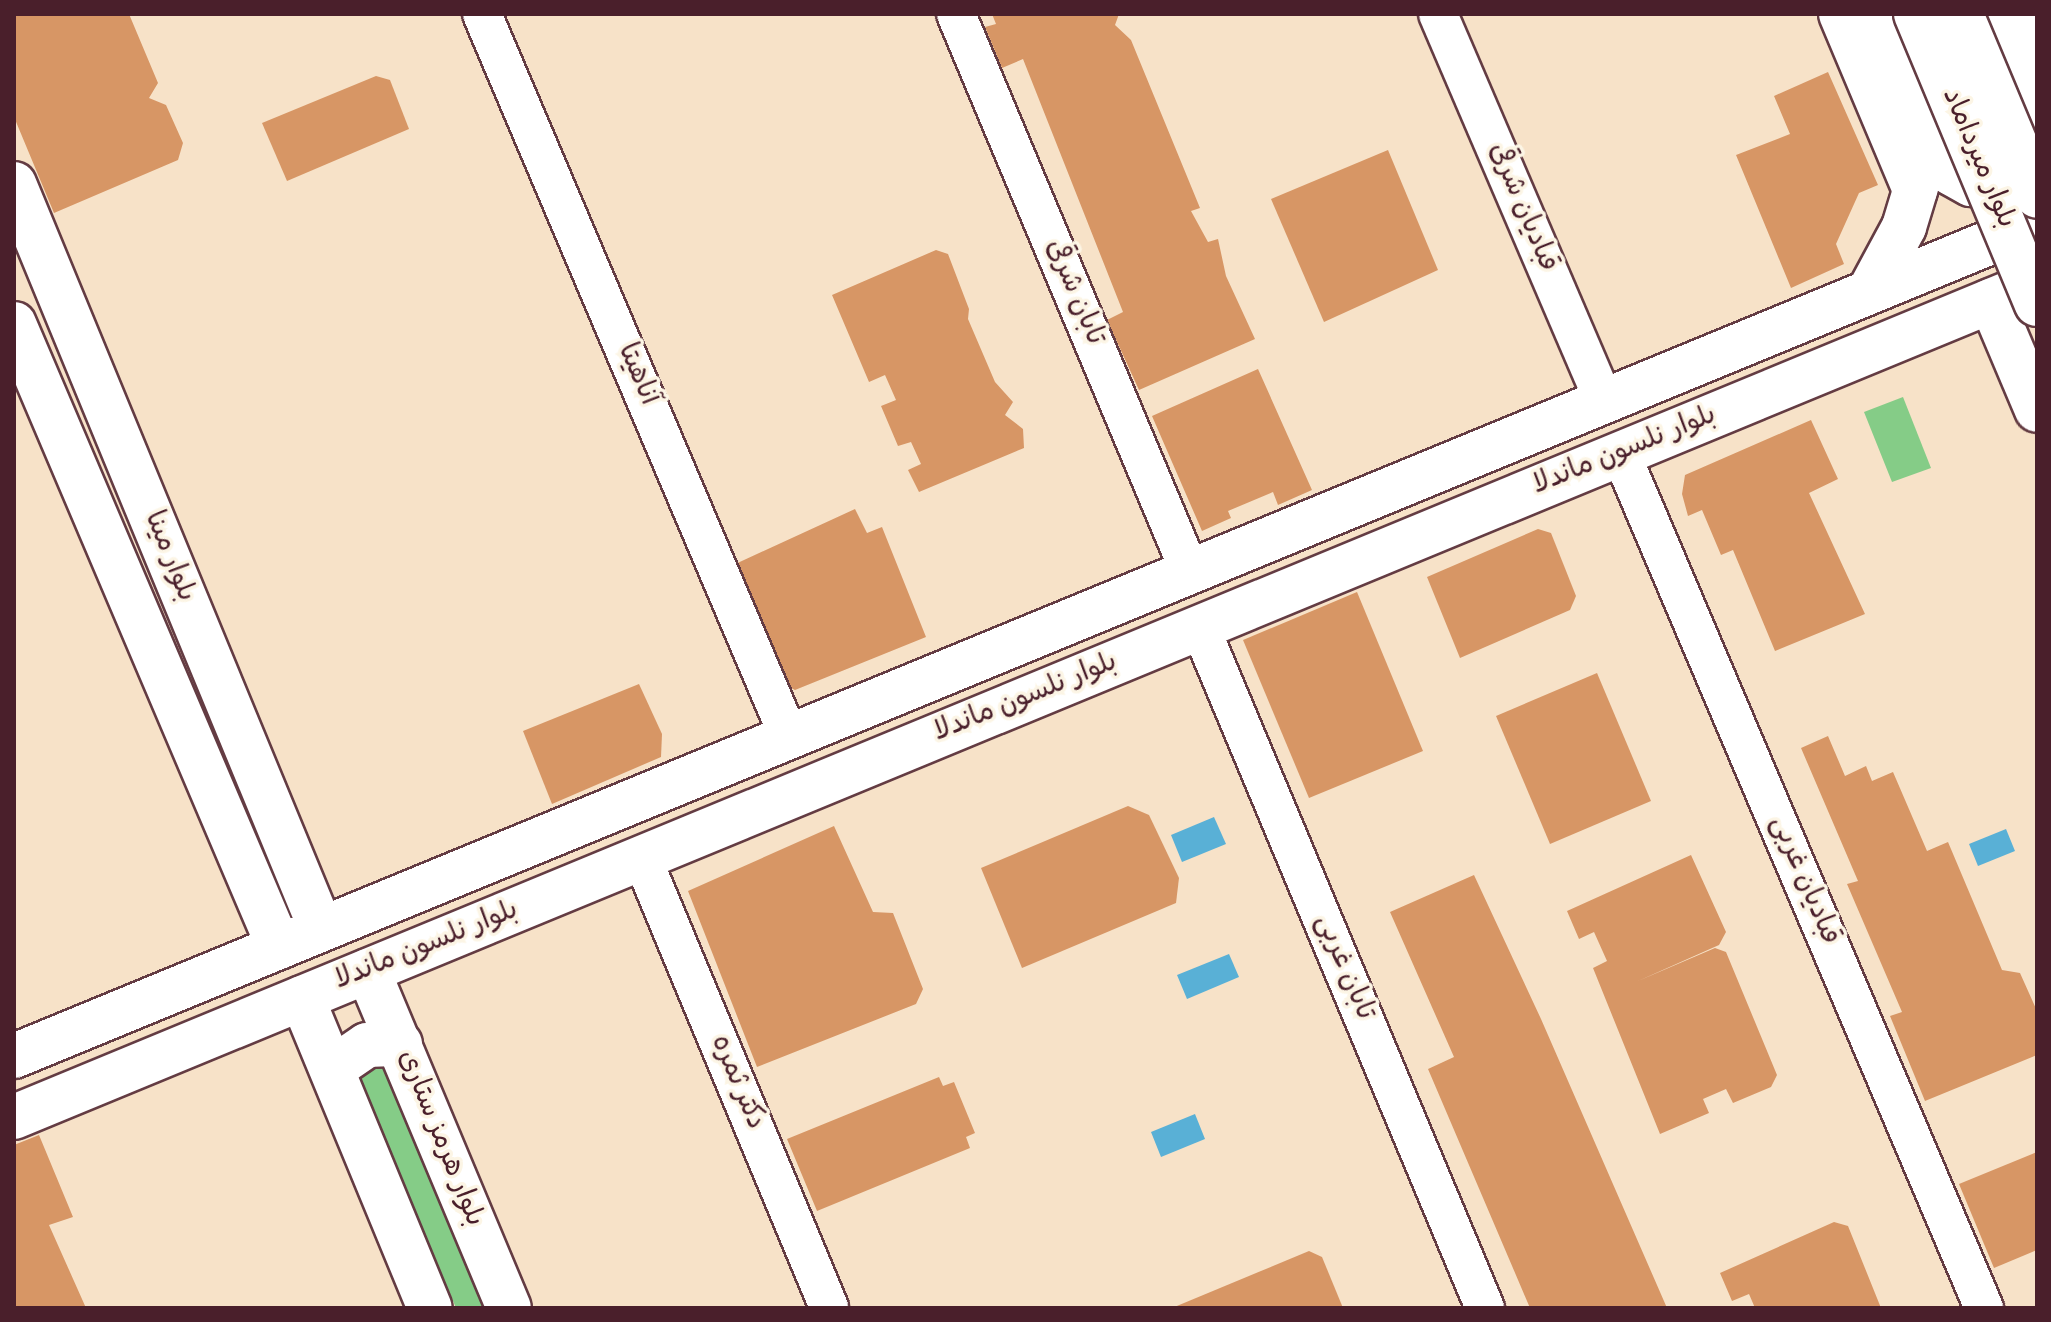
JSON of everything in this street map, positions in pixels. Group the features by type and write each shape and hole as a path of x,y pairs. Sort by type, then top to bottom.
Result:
{"main road":[{"path":"1841,14 1915,190"},
{"path":"1880,14 1930,135 1951,173 1971,184 1999,181 2031,150 2032,102 2021,76 1959,14"},
{"name":"بلوار میرداماد","path":"1916,14 2037,304"},
{"name":"بلوار میرداماد","path":"1959,14 2037,196"},
{"path":"2011,14 2037,45"},
{"path":"1869,292 1904,227 1930,135"},
{"name":"بلوار مینا","path":"14,184 321,929"},
{"name":"بلوار نلسون ماندلا","path":"30,1050 2037,223"},
{"name":"بلوار نلسون ماندلا","path":"14,1117 2037,282"},
{"path":"1991,301 2037,410"},
{"name":"بلوار مینا","path":"14,324 279,947"},
{"path":"259,899 290,893 302,883"},
{"name":"بلوار هرمز ستاری","path":"368,971 509,1308"},
{"path":"302,998 430,1308"},
{"path":"332,1069 367,1045 400,1044"},
{"path":"30,1050 69,1094"}],"street":[{"name":"آناهیتا","path":"482,14 789,737"},
{"name":"تابان شرقی","path":"956,14 1190,572"},
{"name":"قبادیان شرقی","path":"1438,14 1604,402"},
{"name":"قبادیان غربی","path":"1621,454 1984,1308"},
{"name":"تابان غربی","path":"1200,627 1485,1308"},
{"name":"دکتر ثمره","path":"642,858 829,1308"}],"green space":[{"path":"1903,397 1931,468 1892,482 1864,412"},
{"path":"380,1060 483,1308 456,1308 355,1068"}],"water":[{"path":"1214,817 1226,844 1182,862 1171,835"},
{"path":"2006,829 2015,851 1978,866 1969,844"},
{"path":"1229,954 1239,977 1187,999 1177,975"},
{"path":"1195,1114 1205,1139 1161,1157 1151,1132"}],"building":[{"path":"14,14 129,14 158,83 149,98 166,105 183,143 178,160 54,213 14,117"},
{"path":"992,14 1119,14 1115,25 1131,40 1200,208 1191,211 1208,242 1218,239 1226,276 1255,339 1139,390 1107,320 1123,312 1023,59 1002,68 985,27 996,24"},
{"path":"1828,72 1878,185 1859,193 1836,244 1844,264 1791,288 1736,155 1790,134 1774,96"},
{"path":"376,76 390,80 409,129 287,181 262,123"},
{"path":"1388,150 1438,270 1324,322 1271,199"},
{"path":"936,250 948,254 969,309 968,319 995,382 1013,402 1005,415 1023,429 1024,448 919,492 908,470 921,464 911,442 898,446 881,406 896,400 885,375 869,382 832,295"},
{"path":"1258,369 1312,490 1278,505 1273,492 1228,511 1231,518 1202,531 1152,416"},
{"path":"1811,420 1838,479 1809,493 1865,614 1775,651 1733,550 1721,555 1702,510 1688,516 1682,494 1685,475"},
{"path":"855,509 867,533 882,527 926,637 795,690 778,681 731,566"},
{"path":"1538,529 1551,533 1576,596 1570,610 1460,658 1427,577"},
{"path":"1357,592 1423,751 1309,798 1243,640"},
{"path":"1597,673 1651,801 1550,844 1496,716"},
{"path":"639,684 662,734 661,757 552,804 523,731"},
{"path":"1828,736 1845,776 1866,766 1872,781 1893,772 1927,851 1948,842 2002,970 2020,973 2037,1011 2037,1055 1925,1101 1890,1016 1902,1012 1847,884 1858,881 1801,748"},
{"path":"1128,806 1149,815 1179,878 1176,903 1022,968 981,868"},
{"path":"834,826 873,912 893,913 923,989 916,1004 757,1067 688,891"},
{"path":"1691,855 1726,932 1719,945 1638,981 1715,948 1726,952 1777,1075 1771,1087 1733,1103 1726,1089 1703,1099 1709,1113 1660,1134 1593,968 1607,961 1594,932 1579,939 1567,911"},
{"path":"1474,875 1541,1019 1667,1308 1530,1308 1428,1069 1454,1057 1390,912"},
{"path":"939,1077 943,1086 954,1082 975,1133 966,1137 970,1148 817,1211 787,1139"},
{"path":"39,1135 73,1217 49,1225 86,1308 14,1308 14,1145"},
{"path":"2037,1152 2037,1250 1994,1268 1959,1184"},
{"path":"1834,1222 1848,1226 1881,1308 1755,1308 1749,1294 1732,1301 1720,1273"},
{"path":"1309,1251 1322,1257 1343,1308 1172,1308"}]}
